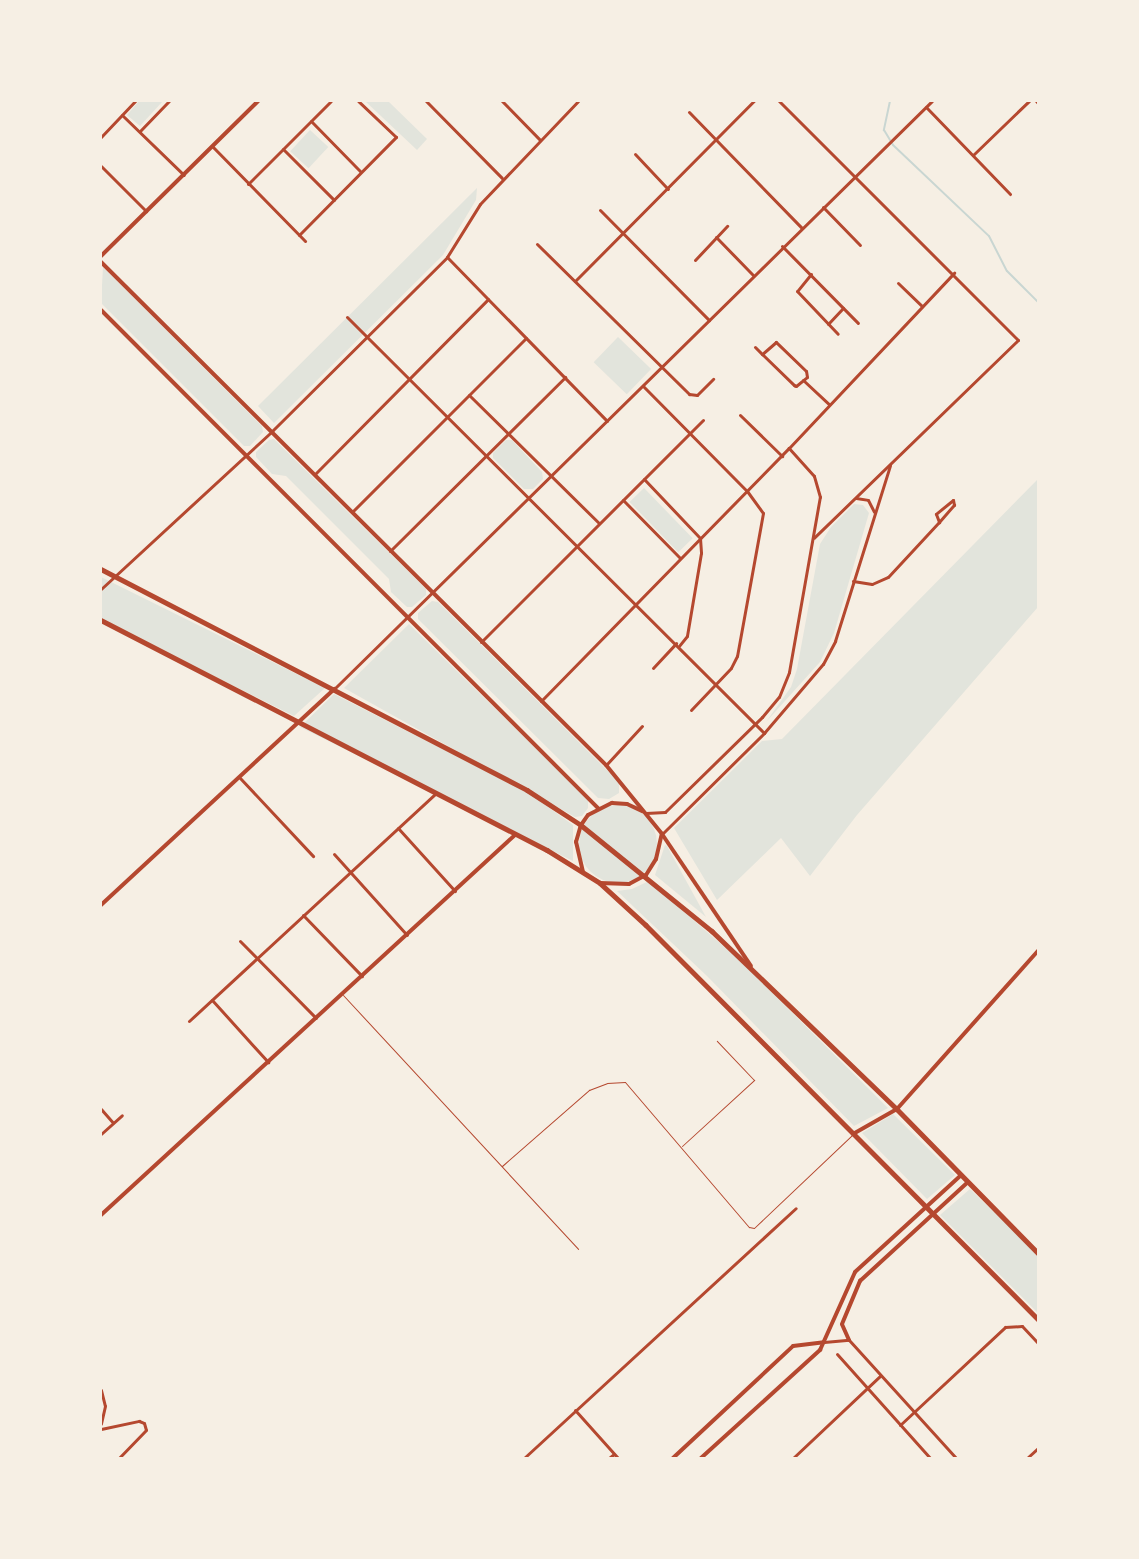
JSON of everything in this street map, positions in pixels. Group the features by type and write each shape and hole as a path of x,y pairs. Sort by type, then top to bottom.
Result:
{"main road":[{"path":"101,256 256,102"},
{"path":"101,262 606,765 662,834 755,972"},
{"path":"101,310 598,808"},
{"path":"101,569 335,688 527,790 581,825 646,875 755,972 897,1109 960,1176 1038,1253"},
{"path":"101,620 516,834 600,883 646,925 1038,1319"},
{"path":"101,905 335,688"},
{"path":"582,872 576,850 581,825 598,808 620,803 646,813"},
{"path":"101,1215 516,834"},
{"path":"600,883 621,885 646,875 656,858 662,834"},
{"path":"853,1134 897,1109 1038,951"},
{"path":"701,1458 820,1350 854,1272 960,1176"},
{"path":"849,1340 842,1324 860,1281 966,1182"},
{"path":"673,1458 793,1346 824,1342"}],"street":[{"path":"101,137 135,101"},
{"path":"140,131 169,101"},
{"path":"248,184 330,101"},
{"path":"299,235 396,137 358,101"},
{"path":"426,101 502,178"},
{"path":"502,101 540,140"},
{"path":"101,589 272,432 447,258 480,204 502,178 578,101"},
{"path":"574,281 754,101"},
{"path":"779,101 954,273 1018,340 814,538"},
{"path":"335,688 608,421 782,246 932,101"},
{"path":"973,155 1029,101"},
{"path":"926,107 1010,194"},
{"path":"689,112 715,141 802,228"},
{"path":"122,115 184,175"},
{"path":"311,121 362,172"},
{"path":"212,146 305,241"},
{"path":"283,149 334,200"},
{"path":"635,154 668,189"},
{"path":"101,166 146,210"},
{"path":"823,207 860,245"},
{"path":"600,210 709,320"},
{"path":"695,260 727,226"},
{"path":"716,237 753,275"},
{"path":"537,244 660,368 693,396 713,379"},
{"path":"782,246 858,323"},
{"path":"447,258 608,421"},
{"path":"541,701 790,448 829,404 954,273"},
{"path":"810,274 797,291 838,334"},
{"path":"898,283 922,306"},
{"path":"315,474 488,299"},
{"path":"828,324 844,308"},
{"path":"347,317 636,603 764,733"},
{"path":"352,512 526,338"},
{"path":"755,348 794,385 803,380 806,371 778,343 772,344 762,354"},
{"path":"390,551 565,377"},
{"path":"803,380 829,404"},
{"path":"643,386 747,491 762,513 737,656 716,684 691,710"},
{"path":"469,395 599,523"},
{"path":"740,415 782,456"},
{"path":"481,642 703,420"},
{"path":"646,813 666,812 755,724 779,697 789,672 820,497 818,485 790,448"},
{"path":"662,834 764,733 823,664 835,641 890,465"},
{"path":"644,479 700,538 701,553 687,636 653,668"},
{"path":"855,498 868,500 874,513"},
{"path":"623,500 680,558"},
{"path":"854,581 872,584 888,577 939,522 954,505 953,500 936,514 939,522"},
{"path":"606,765 642,726"},
{"path":"240,778 313,856"},
{"path":"189,1021 436,793"},
{"path":"398,828 455,891"},
{"path":"334,854 407,935"},
{"path":"303,916 362,976"},
{"path":"240,942 316,1018"},
{"path":"212,1000 268,1062"},
{"path":"101,1109 114,1123"},
{"path":"101,1134 122,1115"},
{"path":"524,1458 796,1208"},
{"path":"900,1425 1005,1327 1022,1326 1038,1343"},
{"path":"824,1342 849,1340 956,1458"},
{"path":"837,1354 930,1458"},
{"path":"793,1458 880,1376"},
{"path":"101,1390 105,1406 101,1424"},
{"path":"576,1410 618,1458"},
{"path":"101,1430 139,1421 144,1423 146,1430 119,1458"},
{"path":"1027,1458 1038,1448"},
{"path":"609,1458 614,1454"}],"lane":[{"path":"342,994 578,1249"},
{"path":"681,1147 754,1080 717,1041"},
{"path":"502,1166 589,1090 618,1081 629,1085 749,1227 754,1228 853,1134"}],"shaded area":[{"path":"139,101 163,101 140,126 127,115"},
{"path":"365,101 388,101 427,139 417,150"},
{"path":"310,130 328,147 309,168 290,151"},
{"path":"477,188 476,200 443,255 274,423 258,406"},
{"path":"103,267 262,426 263,432 250,446 244,446 101,303"},
{"path":"618,337 651,369 627,394 594,362"},
{"path":"274,439 426,589 426,595 412,607 407,607 391,592 389,579 286,476 272,474 256,457 256,452 269,440"},
{"path":"506,440 512,440 542,472 543,479 533,489 524,489 493,458 493,453"},
{"path":"1038,479 1038,607 857,815 810,876 781,838 717,900 674,828 762,741 782,739"},
{"path":"644,488 693,538 678,552 630,502"},
{"path":"854,504 863,505 869,513 834,633 820,662 766,722 791,687 797,669 820,544 831,527"},
{"path":"101,577 325,688 294,716 101,620"},
{"path":"432,601 438,602 619,782 619,793 609,799 598,798 418,619 418,613"},
{"path":"409,624 588,800 588,808 582,816 575,817 344,688"},
{"path":"334,694 529,793 573,825 573,861 300,727"},
{"path":"618,805 633,808 646,816 654,829 657,844 654,859 646,872 633,880 618,883 603,880 590,872 582,859 579,844 582,829 590,816 603,808"},
{"path":"665,845 667,846 706,917 655,875"},
{"path":"649,881 738,959 888,1108 854,1126 707,976 617,891 632,889"},
{"path":"893,1114 955,1175 927,1199 862,1133"},
{"path":"970,1189 1038,1255 1038,1313 940,1215"}],"waterway":[{"path":"890,101 884,130 893,145 989,236 1007,271 1038,302"}]}
